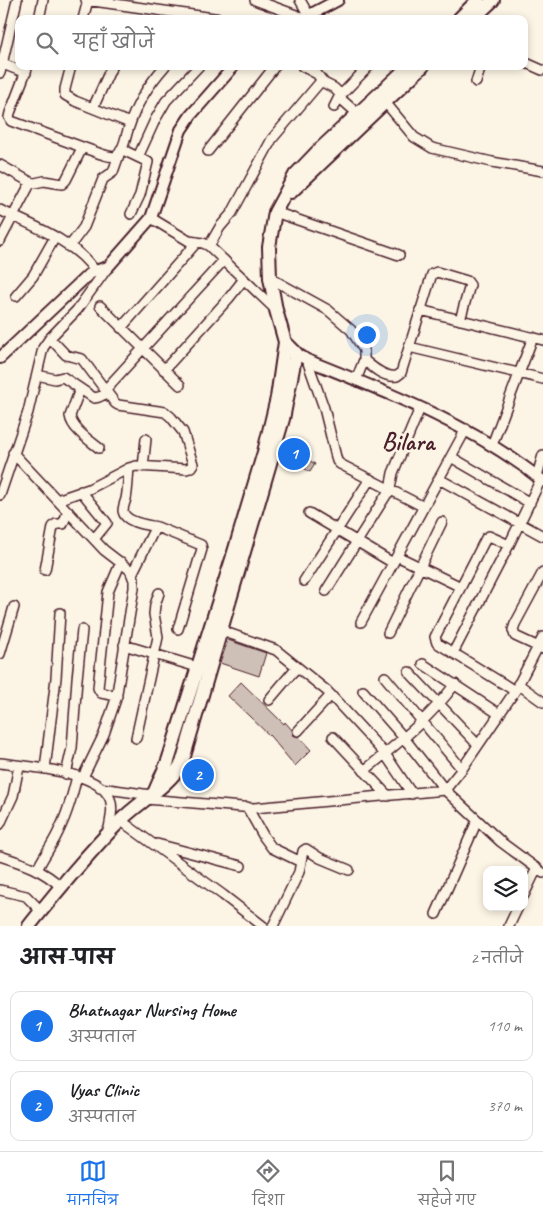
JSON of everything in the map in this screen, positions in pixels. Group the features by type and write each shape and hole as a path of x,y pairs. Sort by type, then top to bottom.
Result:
{"main road":[{"path":"463,15 478,0"},
{"path":"477,15 493,0"},
{"path":"150,795 168,761 264,452 277,398 285,342 270,278 269,247 275,212 295,175 405,70"},
{"path":"283,199 419,70"},
{"path":"29,926 120,820 177,772 182,763 301,357 285,342"}],"street":[{"path":"15,69 1,67 17,0"},
{"path":"40,15 43,0"},
{"path":"84,15 87,0 193,15"},
{"path":"255,0 298,15"},
{"path":"300,0 304,15"},
{"path":"308,15 338,0"},
{"path":"528,64 542,70"},
{"path":"27,70 10,113 11,121 82,148 110,156 116,156 121,151"},
{"path":"70,70 65,95 130,123"},
{"path":"92,108 110,70"},
{"path":"69,247 84,228 103,179 107,175 112,174 130,123 146,90 162,70"},
{"path":"138,157 166,101 194,70"},
{"path":"0,495 28,412 44,348 50,338 77,310 108,267 150,218 181,130 231,70"},
{"path":"208,151 272,70"},
{"path":"310,70 317,74 321,81 334,88 340,97 358,114"},
{"path":"334,107 340,97 365,70"},
{"path":"476,82 480,70"},
{"path":"209,246 220,227 232,213 272,139 321,81"},
{"path":"385,102 414,136 432,148 492,162 543,171"},
{"path":"0,241 26,190 32,183 44,180 62,184 66,180 82,148"},
{"path":"121,151 146,160 148,164 140,195 131,214"},
{"path":"0,165 32,183"},
{"path":"0,210 55,237 89,262 95,270"},
{"path":"275,212 399,255"},
{"path":"150,218 190,241 209,246 276,310"},
{"path":"16,296 36,270 55,237"},
{"path":"121,328 197,242"},
{"path":"37,375 55,379 63,376 94,398 99,397 106,392 224,260"},
{"path":"0,358 88,275 95,270 108,267"},
{"path":"364,360 372,367 392,377 401,373 432,274 437,272 467,281 470,285 460,320"},
{"path":"270,278 328,310 351,330 364,350 364,360 356,380"},
{"path":"164,370 244,279"},
{"path":"100,306 180,385"},
{"path":"420,310 543,340"},
{"path":"492,445 533,337"},
{"path":"50,338 66,355 82,359 118,405 165,412 178,424 183,432 193,464 187,469 129,468 89,489 57,500"},
{"path":"409,346 543,379"},
{"path":"301,357 404,399 466,429 540,478"},
{"path":"301,357 324,408 337,461 424,507"},
{"path":"80,389 70,420 99,448"},
{"path":"326,591 390,489 393,473 420,408"},
{"path":"361,622 466,429"},
{"path":"142,467 146,439"},
{"path":"13,453 104,550 130,570 134,588 117,696 104,734 80,776 61,827 37,870"},
{"path":"453,653 530,503 540,478 543,455"},
{"path":"451,457 530,503"},
{"path":"129,468 123,511 127,517 135,522 157,527 201,545 202,549 178,629"},
{"path":"304,581 370,479"},
{"path":"439,479 543,536"},
{"path":"81,491 107,523 94,539"},
{"path":"45,570 54,527 56,524 63,524 68,511"},
{"path":"310,513 357,541 395,560 420,567 461,587"},
{"path":"388,633 442,522"},
{"path":"132,574 153,530 157,527"},
{"path":"509,545 489,536 435,637 437,643 453,653 543,702"},
{"path":"117,696 102,693 98,688 108,592 121,562"},
{"path":"540,648 515,636 514,630 515,624 543,572"},
{"path":"136,738 159,632 154,614 159,593"},
{"path":"0,654 14,607"},
{"path":"45,769 56,678 60,614"},
{"path":"66,774 72,748 82,630"},
{"path":"222,631 276,650 331,695 385,754 412,794"},
{"path":"100,788 247,807 445,790 462,769 499,714 540,648 543,637"},
{"path":"124,645 197,668"},
{"path":"423,664 499,714"},
{"path":"269,700 297,667"},
{"path":"409,672 478,745"},
{"path":"385,677 462,769"},
{"path":"364,771 404,738 440,704 455,684"},
{"path":"363,691 404,738 445,790 501,842 540,870 528,889"},
{"path":"298,731 331,695"},
{"path":"333,737 388,796"},
{"path":"0,763 80,776 100,788 108,794 111,803 108,833"},
{"path":"0,824 13,796 19,766"},
{"path":"247,807 272,848 301,862"},
{"path":"120,820 263,926"},
{"path":"436,914 478,821"},
{"path":"152,843 241,866"},
{"path":"273,926 299,872 303,851 306,849 320,858 349,870"},
{"path":"0,856 37,870 49,876 62,887"},
{"path":"0,890 26,896 41,911"},
{"path":"510,926 516,911"}],"building":[{"path":"291,449 315,464 310,472 286,457"},
{"path":"228,640 266,653 259,676 220,663"},
{"path":"241,682 284,724 285,722 292,730 293,735 299,737 311,750 295,766 270,736 228,696"},
{"path":"192,766 212,768 211,783 191,781"}],"place":[{"name":"Bhatnagar Nursing Home","path":"294,454"},
{"name":"Vyas Clinic","path":"198,775"}],"district":[{"name":"Bilara","path":"408,442"}]}
